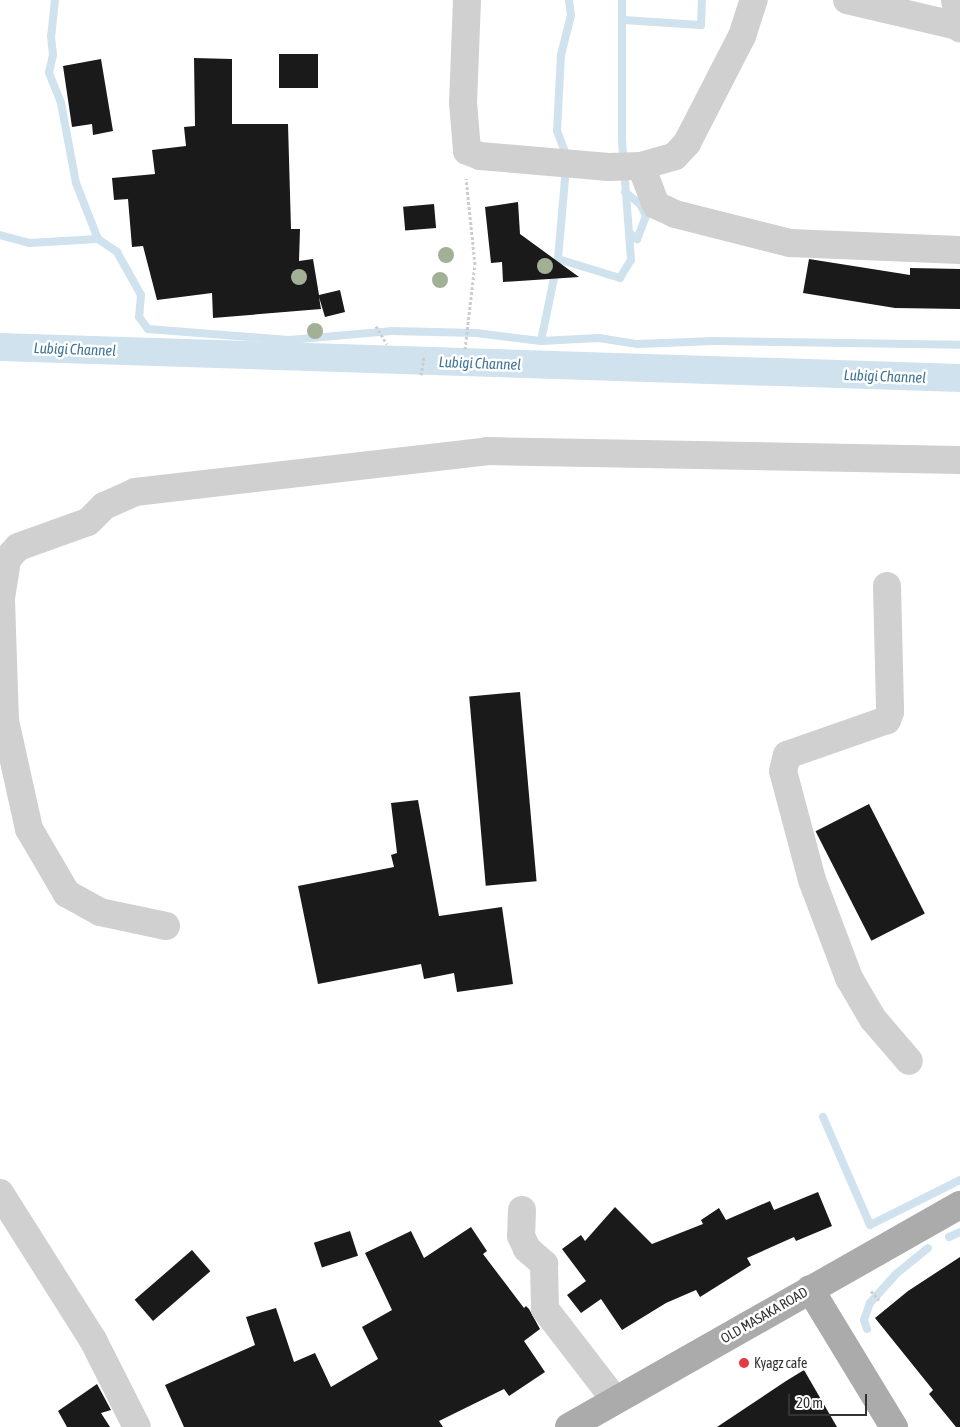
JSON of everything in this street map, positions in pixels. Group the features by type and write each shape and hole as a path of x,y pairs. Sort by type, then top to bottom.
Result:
{"main road":[{"name":"OLD MASAKA ROAD","path":"569,1427 960,1205"},
{"path":"810,1289 894,1427"}],"street":[{"path":"468,0 463,102 465,148 480,156 609,167 641,166 675,156 687,143 742,36 754,0"},
{"path":"847,0 958,18"},
{"path":"641,166 656,205 675,214 790,243 960,250"},
{"path":"166,926 100,912 67,894 30,829 5,722 1,598 7,560 18,547 88,522 104,506 134,492 487,451 960,460"},
{"path":"887,586 890,712 887,720 787,756 783,771 812,880 849,978 873,1019 909,1061"},
{"path":"0,1193 93,1340 137,1427"},
{"path":"522,1210 521,1236 527,1249 544,1264 545,1309 615,1400"}],"path":[{"path":"465,148 467,205 475,264 465,349"},
{"path":"376,326 386,344"},
{"path":"421,375 424,356"},
{"path":"871,1291 879,1300"}],"building":[{"path":"279,54 318,54 318,88 279,88"},
{"path":"194,58 232,59 232,124 288,124 291,229 300,229 299,261 313,259 319,295 340,290 345,312 325,317 319,297 321,309 213,318 212,293 157,300 143,246 132,247 128,199 114,200 112,178 155,174 152,150 186,146 184,127 195,126"},
{"path":"101,59 113,131 93,135 92,124 72,127 63,66"},
{"path":"518,202 520,234 579,277 503,282 502,262 491,263 485,207"},
{"path":"434,204 436,228 405,231 403,207"},
{"path":"809,259 910,275 910,268 960,269 960,309 895,308 803,293"},
{"path":"520,692 537,881 486,886 469,696"},
{"path":"418,800 439,916 502,907 513,984 457,992 454,973 424,979 421,964 318,984 298,886 394,867 391,855 397,853 391,803"},
{"path":"869,804 925,914 871,941 816,831"},
{"path":"818,1192 832,1226 796,1241 794,1237 747,1258 751,1265 700,1297 696,1290 666,1303 622,1330 601,1299 581,1313 567,1295 586,1281 562,1249 581,1235 585,1241 615,1207 652,1244 703,1224 701,1220 719,1208 726,1220 770,1201 774,1210"},
{"path":"471,1227 487,1251 483,1254 524,1308 526,1306 529,1309 540,1329 524,1341 545,1372 509,1396 504,1389 439,1421 443,1427 184,1427 165,1385 255,1345 246,1317 276,1308 294,1362 315,1353 331,1387 378,1359 362,1327 392,1310 365,1253 411,1231 424,1258"},
{"path":"350,1231 358,1256 322,1267 314,1243"},
{"path":"192,1250 210,1271 153,1321 135,1300"},
{"path":"960,1257 960,1427 956,1427 929,1394 933,1390 875,1318 908,1291"},
{"path":"804,1370 837,1427 717,1427 786,1381"},
{"path":"97,1384 111,1410 101,1413 110,1427 67,1427 58,1411"}],"waterway":[{"path":"55,0 51,36 53,55 49,73 61,103 76,183 98,239"},
{"path":"567,157 557,131 561,55 571,15 569,0"},
{"path":"558,259 620,278 631,260 622,141 622,0"},
{"path":"623,20 701,25 702,0"},
{"path":"541,341 558,259 566,168"},
{"path":"625,192 640,204 646,216 637,239 629,233"},
{"path":"0,235 29,243 98,239 117,252 141,295 139,317 148,329 289,340 391,331 476,333 541,341 599,338 638,344 714,341 960,345"},
{"name":"Lubigi Channel","path":"0,347 960,378"},
{"path":"823,1117 870,1225 960,1180"},
{"path":"949,1237 960,1232"},
{"path":"867,1329 864,1320 870,1303 896,1274 928,1248"}],"place":[{"name":"Kyagz cafe","path":"744,1363"}]}
